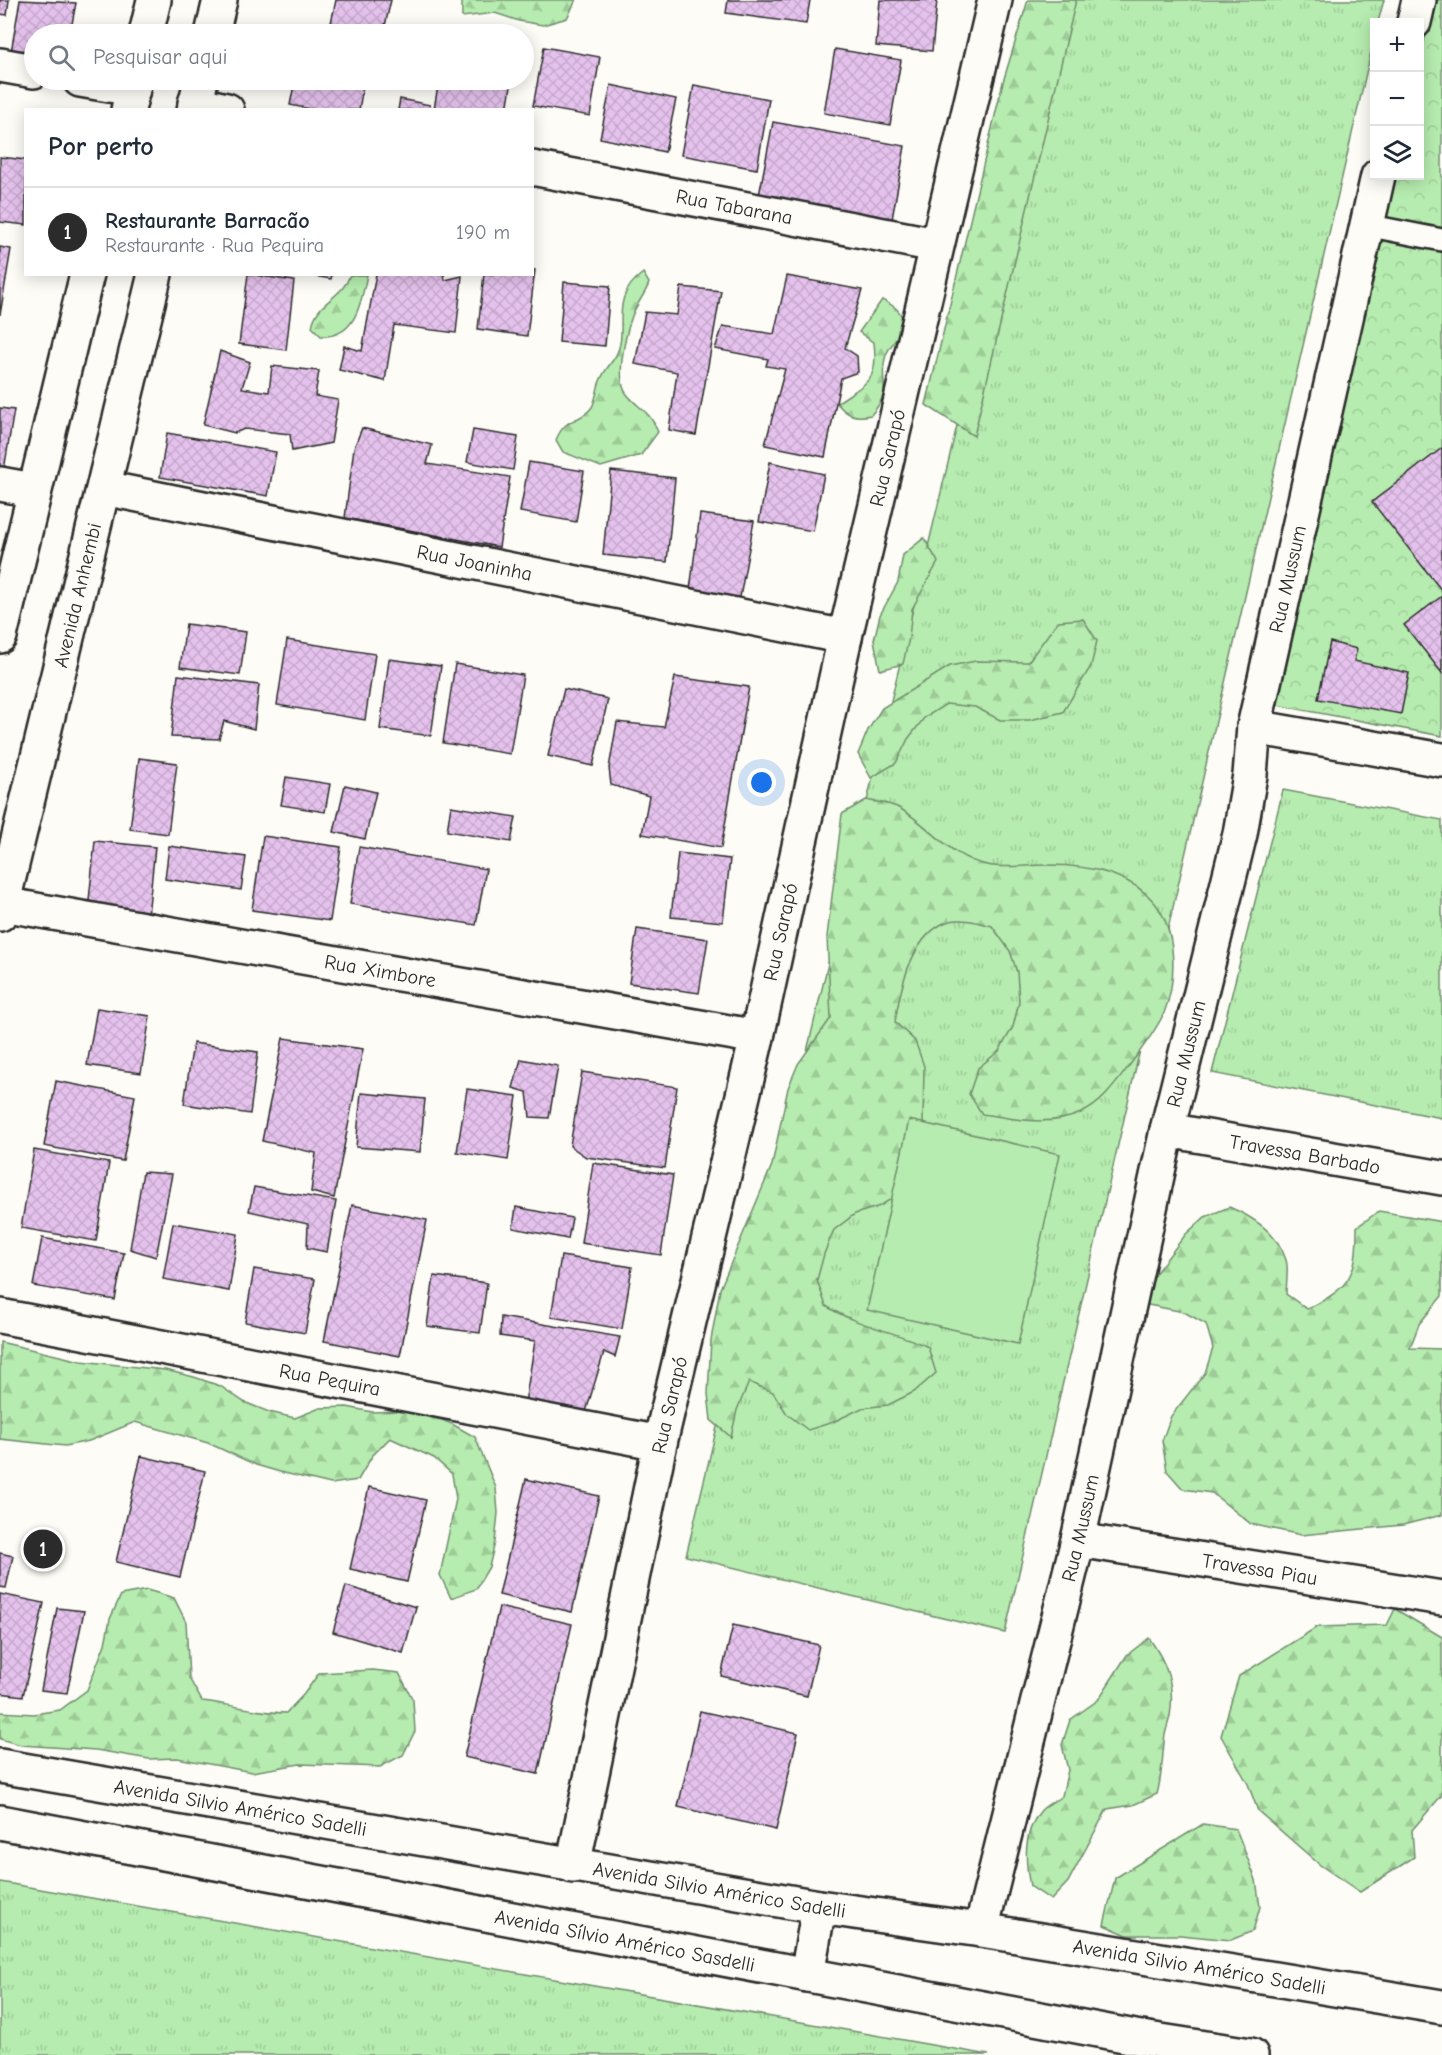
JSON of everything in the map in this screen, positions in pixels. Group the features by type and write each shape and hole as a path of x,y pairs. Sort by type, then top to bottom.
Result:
{"street":[{"path":"148,24 154,0"},
{"path":"214,24 220,0"},
{"name":"Rua Sarapó","path":"573,1866 660,1443 757,1037 845,637 995,0"},
{"path":"1415,18 1419,0"},
{"path":"0,65 24,69"},
{"path":"197,98 222,108"},
{"name":"Rua Tabarana","path":"534,168 936,246"},
{"name":"Rua Mussum","path":"981,1930 1078,1540 1167,1130 1240,834 1250,775 1254,727 1377,180"},
{"path":"0,636 33,490 86,276"},
{"name":"Avenida Anhembi","path":"1,909 154,276"},
{"path":"0,484 33,490"},
{"name":"Rua Joaninha","path":"104,488 845,637"},
{"path":"1254,727 1442,759"},
{"name":"Rua Ximbore","path":"1,909 757,1037"},
{"name":"Travessa Barbado","path":"1167,1130 1442,1178"},
{"name":"Rua Pequira","path":"0,1316 660,1443"},
{"name":"Travessa Piau","path":"1078,1540 1442,1599"},
{"name":"Avenida Silvio Américo Sadelli","path":"0,1766 573,1866 819,1907 981,1930 1442,2007"},
{"name":"Avenida Sílvio Américo Sasdelli","path":"0,1822 807,1975 1134,2046 1251,2055"},
{"path":"807,1975 819,1907"}],"lane":[{"path":"1366,225 1442,240"}],"green space":[{"path":"462,0 576,0 567,18 543,25 519,21 495,13 462,17"},
{"path":"1028,0 1076,0 974,436 926,405 1003,82"},
{"path":"1059,0 1384,0 1379,18 1370,18 1370,56 1005,1633 686,1556"},
{"path":"1433,0 1442,0 1442,736 1271,704 1392,180 1424,180 1424,42"},
{"path":"643,273 649,283 630,324 621,366 621,377 626,393 648,414 658,432 641,455 601,467 563,452 556,440 564,427 583,416 592,407 602,377 619,347 622,304 625,294 632,283"},
{"path":"350,276 367,276 355,317 342,331 333,335 321,336 312,327 314,318 346,283"},
{"path":"882,300 899,312 902,318 902,329 886,355 883,372 884,391 878,406 871,415 852,415 844,411 837,403 862,386 872,375 875,357 874,343 859,332"},
{"path":"924,538 938,562 912,609 903,664 880,670 874,640 880,615 898,582 903,555"},
{"path":"1083,619 1097,641 1091,666 1063,712 1030,720 1000,720 975,707 946,704 924,718 908,739 896,763 871,778 858,754 868,730 882,708 950,666 976,661 1028,662 1058,621"},
{"path":"1283,790 1442,820 1442,1118 1212,1073"},
{"path":"866,800 897,807 920,822 951,848 974,861 1002,867 1047,865 1091,869 1106,872 1132,884 1155,903 1168,928 1173,956 1171,986 1164,1013 1151,1035 1111,1089 1088,1110 1057,1120 1044,1121 1019,1120 982,1114 969,1094 978,1068 999,1051 1013,1027 1019,1002 1017,972 1010,951 992,926 954,920 942,924 931,932 914,954 908,967 895,1022 915,1041 924,1066 923,1121 927,1147 904,1191 880,1206 855,1214 834,1230 817,1280 826,1306 851,1319 928,1347 936,1373 914,1392 888,1405 862,1408 833,1422 808,1430 787,1414 773,1392 749,1382 737,1410 731,1437 711,1420 708,1394 711,1340 720,1289 772,1165 788,1088 798,1064 831,1018 827,937 842,814"},
{"path":"909,1120 1060,1154 1018,1344 867,1310"},
{"path":"1229,1207 1255,1221 1271,1234 1282,1250 1287,1264 1286,1294 1307,1309 1333,1294 1349,1278 1355,1257 1357,1227 1379,1211 1442,1222 1442,1296 1419,1324 1410,1348 1442,1349 1442,1515 1403,1525 1301,1535 1251,1524 1212,1493 1183,1489 1167,1471 1162,1441 1171,1416 1205,1373 1213,1348 1206,1324 1184,1312 1133,1302 1186,1234 1205,1217"},
{"path":"0,1342 81,1361 165,1370 194,1377 220,1386 244,1402 269,1412 295,1418 320,1408 347,1407 372,1412 400,1411 427,1414 452,1424 475,1437 496,1488 498,1513 495,1542 489,1567 476,1589 451,1598 440,1575 456,1499 452,1474 434,1458 390,1438 372,1456 358,1480 331,1484 256,1465 208,1443 135,1422 89,1441 65,1446 0,1439"},
{"path":"147,1590 174,1598 186,1622 189,1678 202,1701 265,1712 286,1713 319,1673 373,1670 399,1673 413,1700 415,1731 403,1755 380,1767 300,1764 252,1772 177,1758 149,1759 96,1750 21,1745 0,1739 0,1712 34,1714 60,1710 87,1690 105,1644 110,1619 121,1595"},
{"path":"1395,1609 1442,1637 1442,1795 1412,1830 1414,1857 1360,1892 1320,1865 1258,1811 1248,1784 1221,1736 1239,1676 1317,1627 1387,1625"},
{"path":"1149,1638 1165,1665 1171,1694 1170,1716 1157,1794 1133,1805 1107,1809 1068,1882 1051,1900 1030,1886 1027,1848 1030,1830 1041,1810 1062,1796 1068,1770 1062,1745 1070,1720 1098,1700 1127,1655"},
{"path":"1203,1824 1236,1829 1256,1880 1260,1907 1253,1931 1231,1940 1180,1935 1127,1935 1104,1925 1115,1878"},
{"path":"0,1882 989,2055 0,2055"}],"building":[{"path":"0,0 9,0 7,15 0,14"},
{"path":"20,0 76,3 72,24 24,24 24,60 10,58"},
{"path":"336,0 391,0 385,24 331,23"},
{"path":"728,0 810,0 806,24 726,13"},
{"path":"880,0 937,0 932,51 876,46"},
{"path":"544,47 600,57 590,116 533,106"},
{"path":"835,49 901,60 890,125 824,113"},
{"path":"611,85 676,99 665,152 600,138"},
{"path":"694,85 769,99 757,169 681,155"},
{"path":"293,90 362,90 359,108 305,108 290,105"},
{"path":"437,90 510,90 507,108 434,108"},
{"path":"400,99 430,105 429,108 398,108"},
{"path":"773,122 905,146 891,225 758,201"},
{"path":"0,157 24,160 24,225 0,222"},
{"path":"0,247 11,249 0,315"},
{"path":"535,270 527,336 478,329 484,276 534,276"},
{"path":"248,276 294,281 286,350 239,344"},
{"path":"313,276 332,276 331,279"},
{"path":"376,276 444,276 445,280 462,276 456,333 394,325 385,381 339,370 344,346 362,351"},
{"path":"787,276 862,290 845,348 857,356 858,372 841,378 825,457 765,445 785,369 766,366 768,359 715,349 723,326 774,334"},
{"path":"564,282 610,286 605,346 559,342"},
{"path":"681,287 721,291 696,435 669,430 677,372 635,364 645,312 677,315"},
{"path":"220,351 250,362 242,388 269,392 272,366 319,371 315,396 338,400 331,443 292,451 290,434 244,429 235,433 203,425"},
{"path":"0,408 14,410 3,476 0,475"},
{"path":"362,428 432,445 427,464 510,477 499,547 345,518 354,448"},
{"path":"473,430 518,437 513,470 467,462"},
{"path":"167,433 276,452 268,496 160,477"},
{"path":"1442,448 1442,591 1372,502"},
{"path":"529,462 584,471 576,522 520,512"},
{"path":"770,462 824,474 813,531 759,522"},
{"path":"611,471 675,478 667,562 603,555"},
{"path":"700,514 754,521 739,603 689,597"},
{"path":"1442,596 1442,673 1404,625"},
{"path":"186,624 246,632 240,675 180,667"},
{"path":"287,640 375,654 365,720 277,705"},
{"path":"1330,642 1357,649 1354,661 1409,673 1401,714 1318,699"},
{"path":"389,659 441,666 431,736 380,729"},
{"path":"455,664 523,675 510,754 443,743"},
{"path":"178,675 259,685 254,729 224,721 219,739 171,737"},
{"path":"675,677 749,687 721,848 642,834 649,796 611,785 609,768 617,722 664,727"},
{"path":"564,689 608,699 593,766 548,756"},
{"path":"139,758 177,763 168,834 130,829"},
{"path":"286,777 330,784 325,812 281,805"},
{"path":"345,785 376,792 365,839 334,832"},
{"path":"451,806 516,817 511,842 447,831"},
{"path":"263,836 341,847 330,921 252,910"},
{"path":"95,841 155,847 148,916 88,910"},
{"path":"169,846 246,857 241,890 165,879"},
{"path":"359,847 486,869 476,925 350,904"},
{"path":"678,853 730,859 723,922 671,917"},
{"path":"637,929 708,939 699,993 629,983"},
{"path":"97,1008 150,1016 141,1073 87,1065"},
{"path":"283,1038 363,1049 334,1198 311,1192 316,1153 262,1141"},
{"path":"193,1043 258,1052 250,1114 184,1104"},
{"path":"521,1059 558,1066 549,1118 530,1117 527,1092 513,1088"},
{"path":"582,1072 677,1087 665,1168 586,1157 570,1146"},
{"path":"56,1081 135,1096 123,1161 44,1146"},
{"path":"467,1089 517,1096 508,1160 457,1152"},
{"path":"361,1093 425,1099 420,1152 356,1147"},
{"path":"34,1150 109,1163 96,1241 21,1228"},
{"path":"593,1163 673,1175 661,1255 581,1243"},
{"path":"143,1172 172,1174 156,1257 130,1249"},
{"path":"254,1187 336,1201 327,1252 307,1248 308,1224 249,1211"},
{"path":"352,1205 427,1220 400,1356 324,1341"},
{"path":"516,1207 572,1218 568,1239 513,1228"},
{"path":"173,1223 238,1234 229,1291 163,1279"},
{"path":"42,1238 124,1253 115,1300 33,1286"},
{"path":"561,1256 632,1267 622,1329 551,1317"},
{"path":"254,1269 315,1279 305,1333 245,1322"},
{"path":"434,1276 487,1283 480,1333 427,1326"},
{"path":"501,1317 620,1337 615,1357 604,1352 585,1415 525,1403 535,1341 500,1336"},
{"path":"141,1456 205,1471 180,1577 116,1562"},
{"path":"526,1479 599,1496 572,1612 499,1595"},
{"path":"369,1487 426,1500 407,1582 350,1569"},
{"path":"0,1553 13,1556 6,1588 0,1587"},
{"path":"346,1586 416,1607 403,1653 333,1632"},
{"path":"0,1594 44,1603 23,1696 0,1693"},
{"path":"499,1607 572,1624 538,1774 464,1757"},
{"path":"57,1608 84,1611 67,1693 41,1690"},
{"path":"733,1625 819,1645 807,1696 721,1676"},
{"path":"700,1711 798,1733 776,1830 678,1807"}],"place":[{"name":"Restaurante Barracão","path":"43,1549"}]}
